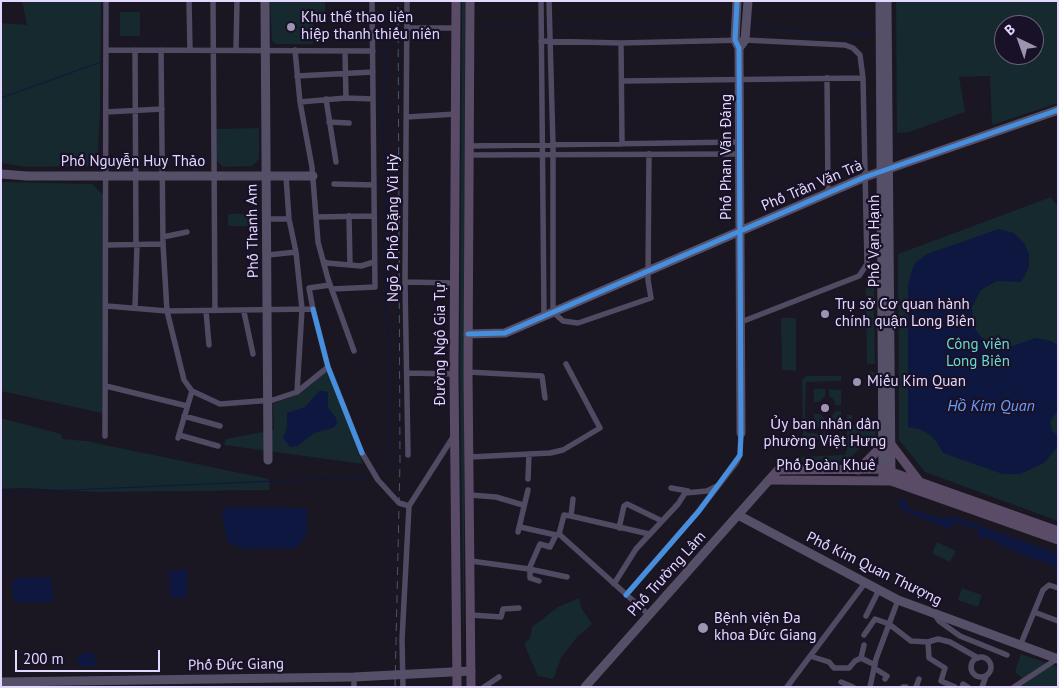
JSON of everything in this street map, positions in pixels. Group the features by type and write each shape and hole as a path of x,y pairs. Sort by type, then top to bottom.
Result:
{"main road":[{"name":"Đường Ngô Gia Tự","path":"456,1 454,374 457,687"},
{"name":"Đường Ngô Gia Tự","path":"470,1 468,372 471,687"},
{"path":"858,470 887,444 919,481"},
{"name":"Phố Đoàn Khuê","path":"769,480 778,470 858,470 887,475 919,481 1058,530"},
{"name":"Phố Đoàn Khuê","path":"769,480 887,475 1058,540"}],"street":[{"path":"106,1 108,50 106,112 106,436"},
{"path":"190,1 190,50"},
{"path":"214,1 213,176 215,311"},
{"path":"236,50 237,1"},
{"name":"Phố Thanh Am","path":"265,1 268,460"},
{"path":"372,1 375,287 309,288 328,367 362,453 378,480 399,503 409,506"},
{"name":"Ngõ 2 Phố Đặng Vũ Hỷ","path":"407,1 406,282 408,455"},
{"path":"541,1 544,316"},
{"path":"548,1 553,145 553,312 563,321 578,323 651,298 648,280 650,154"},
{"name":"Phố Phan Văn Đáng","path":"737,1 742,433"},
{"path":"745,40 748,1"},
{"name":"Phố Vạn Hạnh","path":"880,1 885,169"},
{"name":"Phố Vạn Hạnh","path":"887,1 885,169 887,475"},
{"path":"408,28 456,28"},
{"path":"541,41 737,44 745,40 845,45 853,48 860,55 863,78 867,264 859,276 741,322"},
{"path":"621,43 622,144"},
{"path":"108,50 265,49 373,51"},
{"path":"135,50 137,245 135,308"},
{"path":"162,50 163,244 167,311 184,380 192,391 220,404 273,400 297,392 328,367"},
{"path":"295,50 300,102 313,176 318,242 331,287 354,351"},
{"path":"345,51 346,98"},
{"path":"297,76 373,72"},
{"path":"622,81 739,78 863,78"},
{"path":"827,78 828,192"},
{"path":"300,102 346,98 373,99"},
{"path":"326,99 336,162"},
{"path":"106,112 162,109"},
{"name":"Phố Trần Văn Trà","path":"468,334 505,333 865,176 1058,110"},
{"path":"407,117 456,114"},
{"path":"329,122 349,123"},
{"path":"469,146 740,142"},
{"path":"511,145 511,155"},
{"path":"469,156 740,154"},
{"name":"Phố Nguyễn Huy Thảo","path":"1,174 313,176"},
{"path":"286,176 289,219 296,252 302,309 297,392"},
{"path":"334,184 374,185"},
{"path":"348,216 350,265"},
{"path":"316,217 374,216"},
{"path":"267,219 289,219"},
{"path":"163,236 187,232"},
{"path":"107,245 163,244"},
{"path":"268,255 296,252"},
{"path":"323,261 361,266 374,262"},
{"path":"406,282 455,283"},
{"path":"107,306 167,311 268,312 313,310"},
{"path":"206,311 209,345"},
{"path":"244,312 253,354"},
{"path":"470,457 530,454 563,450 600,428 566,364"},
{"path":"468,372 543,377 545,398"},
{"path":"408,374 454,374"},
{"path":"106,386 187,406"},
{"path":"192,391 178,437 218,446"},
{"path":"184,416 220,426"},
{"path":"403,687 402,640 409,506 455,433"},
{"path":"626,595 719,485 739,457 742,433"},
{"path":"528,479 530,454"},
{"name":"Phố Trường Lâm","path":"585,687 769,480"},
{"path":"671,488 688,491 707,490 719,485"},
{"path":"528,490 523,505 519,530 557,534 649,616"},
{"path":"614,584 636,548 688,491"},
{"path":"470,495 496,496 523,505"},
{"path":"571,516 573,500"},
{"path":"619,528 624,506 627,504 662,521"},
{"path":"539,581 530,578 529,569 540,544 550,547 564,515 649,534"},
{"name":"Phố Kim Quan Thượng","path":"738,515 898,600 1057,659"},
{"path":"471,560 566,577"},
{"path":"788,687 866,582"},
{"path":"1020,646 1043,590 1049,585 1058,588"},
{"path":"866,616 880,590"},
{"path":"870,687 874,667 898,600"},
{"path":"471,615 502,617 503,609 519,608"},
{"path":"1034,612 1058,621"},
{"path":"935,615 948,628 991,650 1007,655"},
{"path":"864,635 876,619 889,624 911,641 928,642 938,640 950,642 989,662"},
{"path":"974,641 978,631"},
{"path":"928,642 930,658 945,668 941,681 942,684 955,687"},
{"path":"810,656 829,662 834,668 850,668 860,658 864,645"},
{"path":"982,687 990,670 991,650"},
{"path":"860,658 887,676 885,679"},
{"path":"978,658 972,662 972,672 978,677 986,676"},
{"path":"1014,687 1057,659"},
{"name":"Phố Đức Giang","path":"1,682 50,684 235,683 471,671"},
{"path":"354,677 354,687"},
{"path":"484,687 499,677"},
{"path":"916,687 919,679"},
{"path":"840,682 853,687"},
{"path":"962,687 963,684 968,687"}],"green space":[{"path":"22,1 101,1 100,112 97,166 27,167 1,163 1,23 27,25"},
{"name":"Khu thể thao liên hiệp thanh thiếu niên","path":"270,1 325,1 325,19 313,18 313,44 276,44 272,41"},
{"path":"462,1 465,1 464,666 460,373"},
{"path":"896,1 1058,1 1058,103 992,125 990,76 959,77 965,112 909,132 897,133"},
{"path":"120,12 140,12 140,36 120,36"},
{"path":"259,128 259,159 252,166 223,167 216,160 216,129"},
{"path":"1,182 93,184 104,196 102,413 1,391"},
{"name":"Hồ Kim Quan","path":"1051,197 1058,207 1058,521 925,472 899,440 898,254"},
{"path":"228,214 249,214 249,226 228,226"},
{"path":"866,277 874,280 874,300 866,300"},
{"path":"866,306 874,306 875,364 867,364"},
{"path":"781,318 796,318 796,371 782,370"},
{"path":"328,370 363,464 224,445 226,439 274,430 273,404 301,393"},
{"path":"871,371 877,377 871,383 865,377"},
{"path":"806,376 841,376 841,381 806,382 805,413 807,433 841,434 841,439 807,439 803,437 802,380"},
{"path":"814,389 825,389 825,396 819,402 814,402"},
{"path":"829,389 841,390 841,405 836,405 829,396"},
{"path":"836,411 841,411 841,426 829,427 829,419"},
{"path":"814,414 820,414 825,419 826,427 814,427"},
{"path":"847,415 852,415 852,424 857,427 875,423 876,440 867,441 847,461 797,460 797,457 845,455 847,450"},
{"path":"1,418 61,434 63,439 86,441 269,479 270,490 99,492 23,488 1,489"},
{"path":"937,542 956,551 950,562 932,553"},
{"path":"962,588 982,595 978,607 958,600"},
{"path":"579,598 582,609 592,624 577,637 561,658 552,679 538,676 524,644 530,638 532,627 558,607"},
{"path":"1021,654 1058,667 1058,687 1016,687 1025,681 1015,672"}],"water":[{"name":"Hồ Kim Quan","path":"999,229 1014,233 1024,243 1029,254 1029,267 1021,282 997,281 981,290 972,307 973,326 982,338 1000,347 1013,346 1035,338 1051,341 1058,345 1058,410 1050,422 1052,430 1058,436 1058,446 1044,463 1020,474 1003,474 943,453 929,434 919,429 908,427 908,285 912,270 916,262 927,254"},
{"path":"319,391 328,393 328,408 336,418 337,424 333,428 314,433 298,446 290,447 283,438 287,428 287,413 305,407"},
{"path":"899,498 904,498 909,509 939,518 955,517 1058,554 1058,567 1012,551 987,537 978,540 979,531 956,522 949,529 906,512 899,506"},
{"path":"226,507 307,508 307,534 297,548 243,549 227,542 222,513"},
{"path":"169,570 188,570 186,597 170,598"},
{"path":"51,577 54,601 18,603 13,599 12,582 16,578"},
{"path":"84,653 94,653 96,666 79,666 77,658"}],"waterway":[{"path":"750,25 805,33 872,33"},
{"path":"376,472 390,469 389,339 385,310 384,257 386,175 383,126 385,50 383,36 389,27 394,26"},
{"path":"481,26 531,26"},
{"path":"557,26 731,26"},
{"path":"377,50 385,50"},
{"path":"1,98 101,62"},
{"path":"1,493 367,477"}],"railway":[{"path":"395,687 400,462 398,1"}],"cycle path":[{"path":"626,595 699,511 740,455 739,48 735,40 737,1"},
{"path":"468,334 505,333 865,177 1058,110"},
{"path":"313,309 328,367 362,453"}],"place":[{"name":"Khu thể thao liên hiệp thanh thiếu niên","path":"291,27"},
{"name":"Trụ sở Cơ quan hành chính quận Long Biên","path":"825,314"},
{"name":"Miếu Kim Quan","path":"857,382"},
{"name":"Ủy ban nhân dân phường Việt Hưng","path":"825,408"},
{"name":"Bệnh viện Đa khoa Đức Giang","path":"703,628"}],"park label":[{"name":"Công viên Long Biên","path":"978,354"}]}
